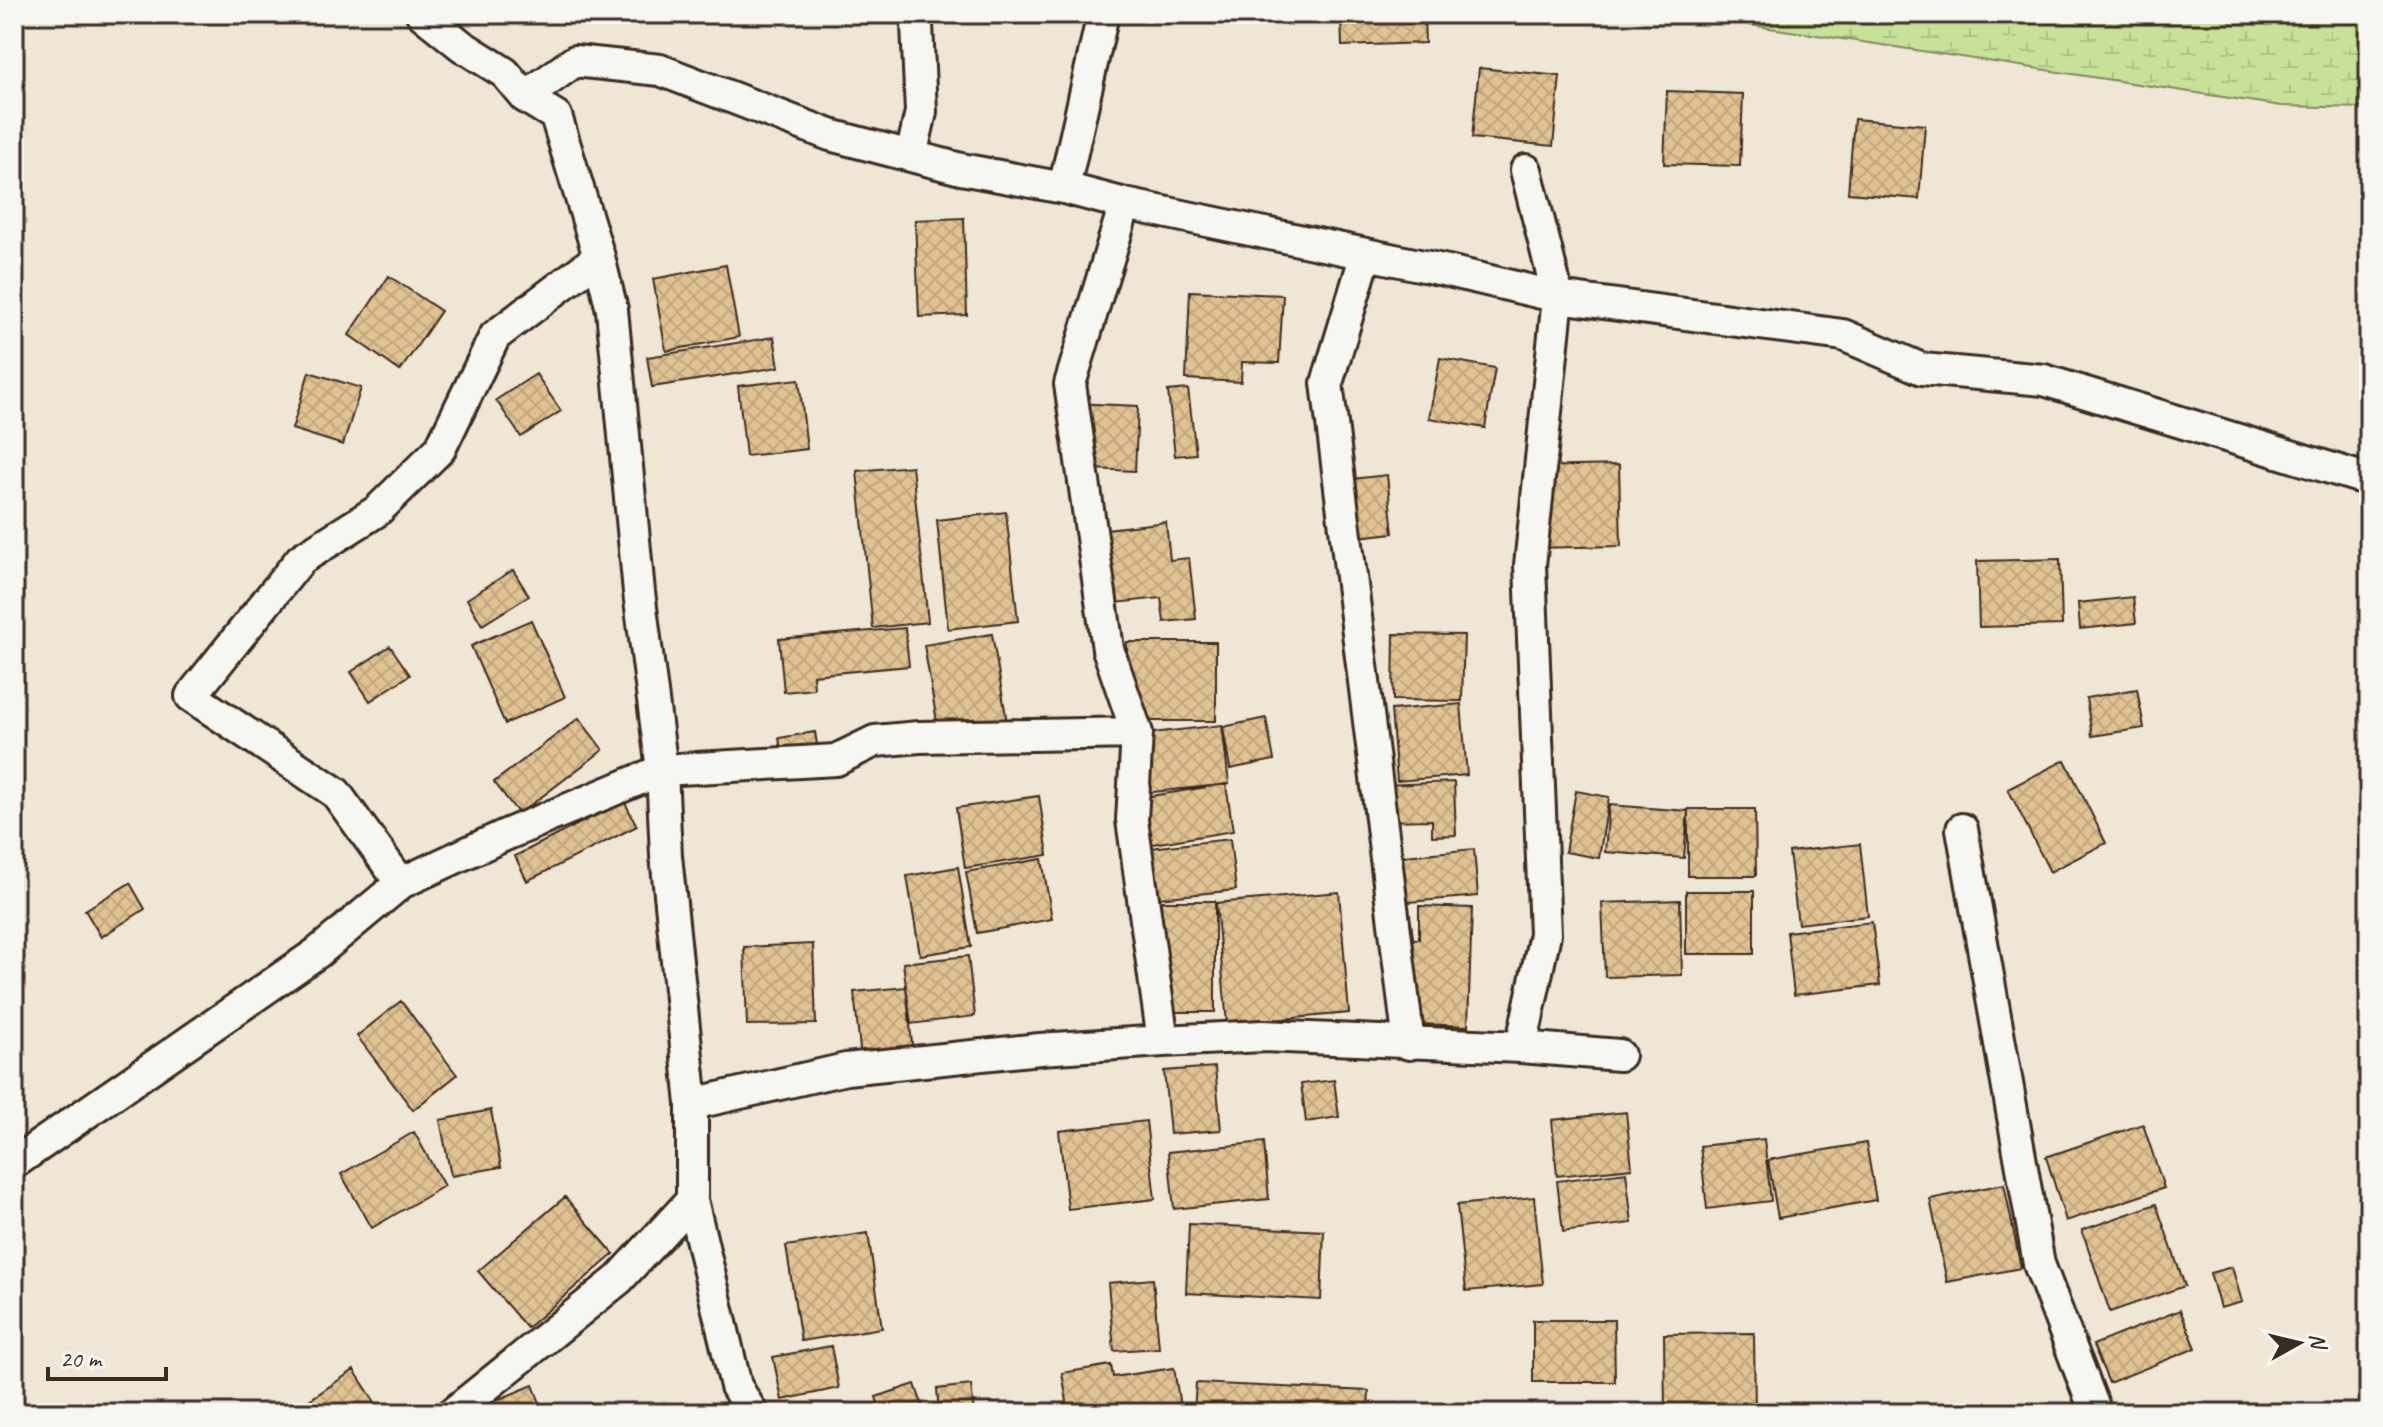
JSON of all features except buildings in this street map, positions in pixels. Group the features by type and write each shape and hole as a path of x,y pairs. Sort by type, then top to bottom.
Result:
{"street":[{"path":"422,14 462,46 505,73 525,97 556,116 612,310 639,592 662,770 666,856 692,1104 692,1200 736,1386 752,1413"},
{"path":"1064,188 1103,14"},
{"path":"911,156 921,112 917,24"},
{"path":"525,97 575,61 660,70 830,135 961,169 1064,188 1125,204 1558,297 1843,335 1922,369 2044,380 2369,480"},
{"path":"1521,1047 1545,934 1530,565 1558,297 1526,170"},
{"path":"1125,204 1070,384 1108,649 1137,733 1132,820 1163,1041"},
{"path":"1366,254 1327,383 1409,1044"},
{"path":"401,883 336,793 191,696 301,559 377,511 440,449 495,336 599,257"},
{"path":"14,1163 317,953 401,883 503,836 662,770 836,760 875,741 919,737 1137,733"},
{"path":"1962,829 2039,1264 2096,1413"},
{"path":"692,1104 846,1069 1040,1049 1163,1041 1263,1036 1521,1047 1619,1055"},
{"path":"453,1413 619,1279 692,1200"}],"green space":[{"path":"1678,14 2369,14 2369,108 2282,106"}]}
